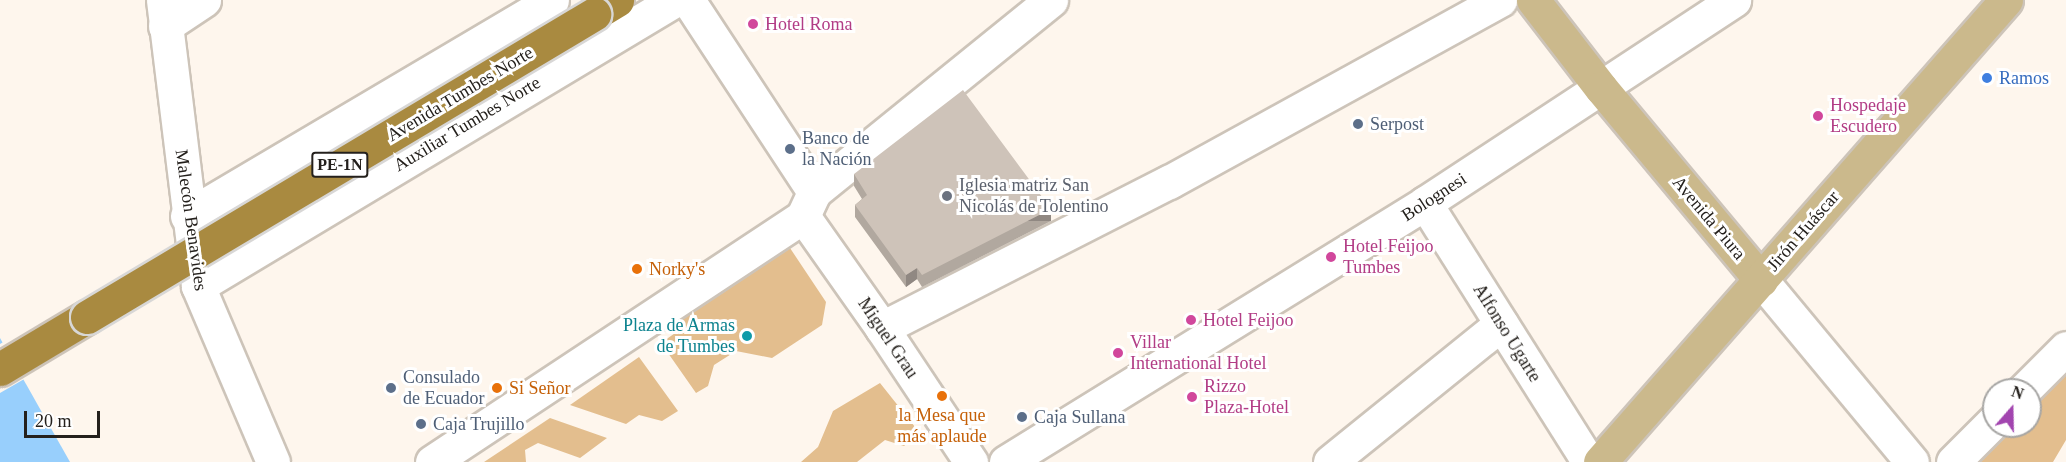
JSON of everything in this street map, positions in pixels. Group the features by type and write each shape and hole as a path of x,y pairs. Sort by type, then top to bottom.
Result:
{"highway":[{"name":"Avenida Tumbes Norte","path":"0,369 606,7"}],"main road":[{"name":"Avenida Piura","path":"1533,0 1601,88 1761,280"},
{"name":"Jirón Huáscar","path":"1600,462 2006,0"}],"street":[{"path":"164,13 204,0"},
{"path":"188,216 552,0"},
{"name":"Auxiliar Tumbes Norte","path":"198,286 675,0"},
{"name":"Miguel Grau","path":"688,0 882,328 966,460"},
{"path":"432,462 808,204 1051,0"},
{"path":"882,328 1169,182 1500,0"},
{"name":"Bolognesi","path":"1006,462 1425,204 1734,0"},
{"name":"Malecón Benavides","path":"164,13 198,286 273,462"},
{"name":"Alfonso Ugarte","path":"1425,204 1589,462"},
{"name":"Avenida Piura","path":"1761,280 1912,462"},
{"path":"1330,462 1501,324"},
{"path":"2036,378 2066,348"},
{"path":"1953,462 1982,433"}],"shaded area":[{"path":"784,244 790,248 826,302 822,325 772,358 736,351 714,365 708,386 696,393 661,343 678,331 669,316"},
{"path":"639,357 678,411 662,421 639,415 626,424 570,405"},
{"path":"2066,369 2066,440 2053,462 1968,462 1993,438 2042,438 2042,392"},
{"path":"880,383 919,432 904,446 885,440 857,462 801,462 818,447 833,411"},
{"path":"550,418 607,438 580,458 538,443 525,450 526,462 484,462"}],"water":[{"path":"0,338 70,462 0,462"}],"pier":[{"path":"5,341 26,378 0,393 0,344"}],"building":[{"name":"Iglesia matriz San Nicolás de Tolentino","path":"963,90 1051,209 922,275 917,268 906,275 855,205 867,195 854,174"}],"place":[{"name":"Hotel Roma","path":"753,24"},
{"name":"Ramos","path":"1987,78"},
{"name":"Hospedaje Escudero","path":"1818,116"},
{"name":"Serpost","path":"1358,124"},
{"name":"Banco de la Nación","path":"790,149"},
{"name":"Iglesia matriz San Nicolás de Tolentino","path":"947,196"},
{"name":"Hotel Feijoo Tumbes","path":"1331,257"},
{"name":"Norky's","path":"637,269"},
{"name":"Hotel Feijoo","path":"1191,320"},
{"name":"Plaza de Armas de Tumbes","path":"747,336"},
{"name":"Villar International Hotel","path":"1118,353"},
{"name":"Consulado de Ecuador","path":"391,388"},
{"name":"Si Señor","path":"497,388"},
{"name":"la Mesa que más aplaude","path":"942,396"},
{"name":"Rizzo Plaza-Hotel","path":"1192,397"},
{"name":"Caja Sullana","path":"1022,417"},
{"name":"Caja Trujillo","path":"421,424"}]}
